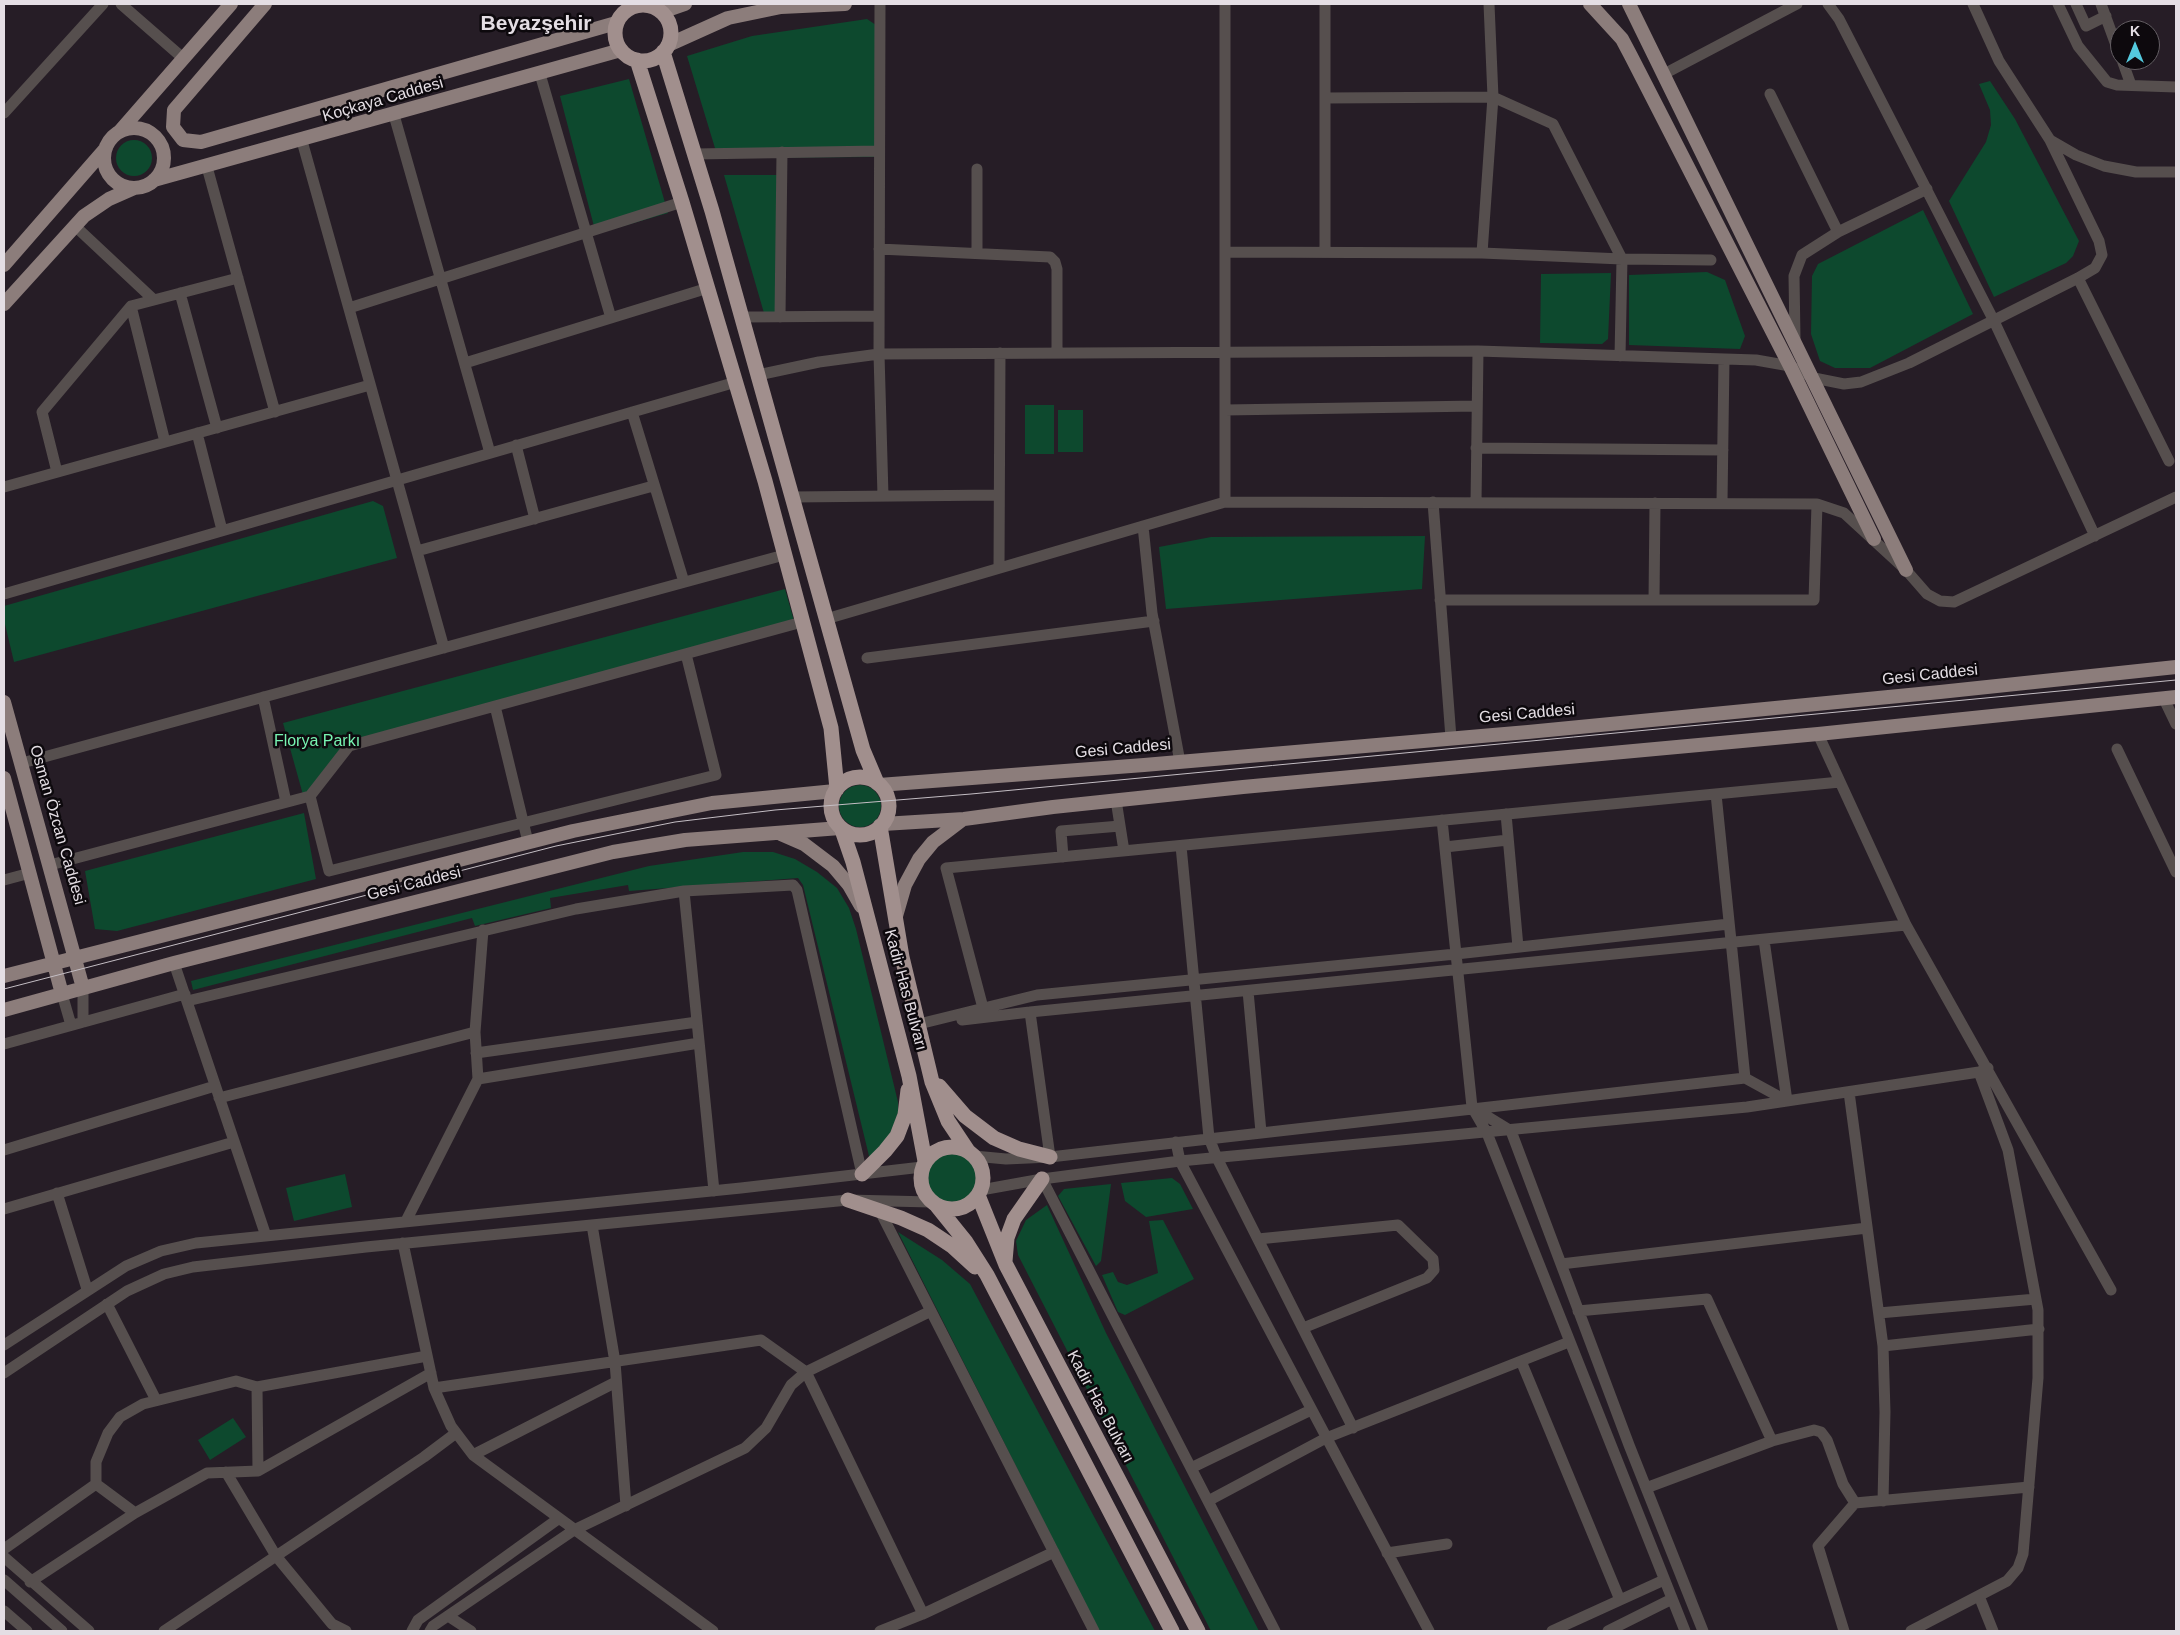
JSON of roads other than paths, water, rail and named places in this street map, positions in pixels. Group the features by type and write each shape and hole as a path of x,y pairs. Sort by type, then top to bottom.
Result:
{"highway":[{"path":"666,48 647,60 637,60 621,50 615,33 619,14 637,6 656,8 670,27 666,48 826,619 863,750 878,784 886,793 889,806 882,825 873,832 860,836 841,829 831,813 831,800 836,790 846,781 859,778 878,784"},
{"path":"637,60 736,382 784,555 831,728 836,790"},
{"name":"Kadir Has Bulvarı","path":"882,825 895,922 931,1074 945,1115 971,1153"},
{"name":"Kadir Has Bulvarı","path":"841,829 868,918 909,1076 924,1164"},
{"path":"931,1074 954,1106 985,1132 1019,1149 1050,1156"},
{"path":"862,1174 885,1151 902,1126 909,1076"},
{"path":"934,1204 945,1209 960,1208 967,1206 980,1192 982,1168 971,1153 953,1147 937,1150 924,1164 922,1189 934,1204 966,1242 993,1288 1172,1631"},
{"path":"1006,1266 1005,1247 1009,1229 1019,1210 1042,1179"},
{"name":"Kadir Has Bulvarı","path":"980,1192 1006,1266 1198,1631"},
{"path":"848,1200 914,1223 940,1238 972,1264 993,1288"}],"main road":[{"path":"6,257 106,148 231,4"},
{"path":"160,143 179,136 172,121 174,110 265,4"},
{"path":"656,8 685,4"},
{"path":"666,48 728,18 781,5 845,4"},
{"path":"1590,4 1622,40 1632,56 1790,366 1874,539"},
{"path":"1629,4 1795,338 1906,570"},
{"name":"Koçkaya Caddesi","path":"179,136 189,142 201,142 619,14"},
{"name":"Koçkaya Caddesi","path":"154,180 302,141 621,50"},
{"path":"4,304 75,226 96,207 154,180 164,161 160,143 154,136 141,129 134,128 120,132"},
{"path":"106,148 104,162 109,175 120,185 134,188"},
{"name":"Gesi Caddesi","path":"878,784 1180,762 1451,738 1940,692 2176,667"},
{"path":"882,825 964,819 1116,800 1818,734 2170,698"},
{"name":"Osman Özcan Caddesi","path":"4,702 83,988"},
{"path":"4,778 62,994"},
{"name":"Gesi Caddesi","path":"4,976 528,842 712,803 836,790"},
{"path":"895,922 905,885 919,859 933,842 964,819"},
{"name":"Gesi Caddesi","path":"4,1010 174,963 613,852 685,840 841,829"},
{"path":"778,833 804,844 833,866 849,885 868,918"}],"street":[{"path":"4,113 103,4"},
{"path":"120,4 184,59"},
{"path":"880,4 879,354 883,496"},
{"path":"1225,4 1225,502"},
{"path":"1319,4 1330,4"},
{"path":"1324,4 1326,98 1324,252"},
{"path":"1482,253 1493,97 1489,4"},
{"path":"1664,74 1797,4"},
{"path":"1828,4 1839,20 1994,321 2095,536"},
{"path":"758,375 818,362 879,354 1478,351 1756,360 1790,366 1814,378 1844,384 1862,382 1894,369 1994,321 2078,278 2095,268 2102,255 2101,247 2050,140 1999,62 1973,4"},
{"path":"2058,4 2078,46 2104,79 2114,85 2176,87"},
{"path":"2076,4 2086,26 2106,16"},
{"path":"2101,4 2110,27"},
{"path":"2126,70 2131,85"},
{"path":"540,74 611,318"},
{"path":"1770,94 1838,232"},
{"path":"1326,98 1493,97 1553,124 1622,259 1620,356"},
{"path":"394,115 490,453"},
{"path":"2050,140 2076,155 2112,168 2153,173 2176,172"},
{"path":"302,141 444,648"},
{"path":"695,154 879,151"},
{"path":"780,317 782,152"},
{"path":"207,167 275,412"},
{"path":"977,169 977,253"},
{"path":"1795,338 1793,285 1796,268 1802,255 1838,232 1927,189"},
{"path":"349,308 682,202"},
{"path":"75,226 154,300"},
{"path":"879,249 1046,256 1055,262 1057,270 1057,353"},
{"path":"1225,252 1482,253 1622,259 1711,260"},
{"path":"57,472 42,412 131,306 238,278"},
{"path":"2078,278 2169,461"},
{"path":"465,362 708,288"},
{"path":"180,293 217,428"},
{"path":"131,306 165,442"},
{"path":"742,317 879,316"},
{"path":"1476,503 1478,351"},
{"path":"999,568 1000,353"},
{"path":"1722,503 1724,359"},
{"path":"4,594 736,382"},
{"path":"4,487 370,385"},
{"path":"1225,410 1477,406"},
{"path":"632,412 684,582"},
{"path":"197,433 222,530"},
{"path":"516,446 535,519"},
{"path":"1476,448 1722,450"},
{"path":"417,551 654,486"},
{"path":"792,497 999,495"},
{"path":"826,619 1225,502 1817,504 1844,513 1874,539 1933,598 1954,602 2176,497"},
{"path":"1433,502 1451,738"},
{"path":"1654,600 1655,503"},
{"path":"1440,600 1814,600 1817,504"},
{"path":"1143,526 1154,621 1180,762"},
{"path":"22,763 784,555"},
{"path":"866,658 1154,621"},
{"path":"50,865 310,796 349,746 802,622"},
{"path":"310,796 329,871 716,775 686,654"},
{"path":"263,698 286,802"},
{"path":"2170,698 2176,724"},
{"path":"495,706 528,842"},
{"path":"1818,734 1906,925 1984,1070 2111,1290"},
{"path":"2117,749 2176,872"},
{"path":"983,1008 946,868 1840,782"},
{"path":"1716,794 1744,1078"},
{"path":"1116,800 1124,851"},
{"path":"1506,814 1518,948"},
{"path":"1442,820 1472,1108 1487,1133 1685,1631"},
{"path":"1063,857 1060,832 1120,826"},
{"path":"1445,847 1508,840"},
{"path":"1182,846 1209,1138 1216,1158 1353,1428"},
{"path":"4,880 30,873"},
{"path":"4,1044 71,1025 186,997 576,909 684,891 793,885 797,890 862,1174"},
{"path":"684,891 714,1191"},
{"path":"919,1024 1037,995 1518,948 1729,924"},
{"path":"919,1024 1458,972 1906,925"},
{"path":"406,1221 478,1079 475,1032 483,930"},
{"path":"1764,940 1787,1101"},
{"path":"174,963 266,1236"},
{"path":"83,988 83,1022"},
{"path":"1248,992 1261,1132"},
{"path":"62,994 71,1025"},
{"path":"1030,1012 1050,1156"},
{"path":"476,1053 697,1022"},
{"path":"220,1098 475,1032"},
{"path":"478,1079 699,1042"},
{"path":"980,1192 1042,1179 1180,1161 1511,1131 1787,1101 1984,1070"},
{"path":"1911,1631 2007,1581 2018,1568 2023,1554 2038,1378 2039,1330 2036,1299 2008,1150 1984,1070"},
{"path":"971,1153 1006,1159 1050,1156 1744,1078 1787,1101"},
{"path":"4,1150 215,1086"},
{"path":"1849,1092 1883,1346 1885,1412 1883,1501"},
{"path":"1472,1108 1511,1131 1578,1311 1703,1631"},
{"path":"4,1209 234,1142"},
{"path":"1176,1142 1180,1161 1428,1631"},
{"path":"4,1346 87,1289 126,1266 161,1251 196,1243 714,1191 862,1174 924,1164"},
{"path":"1042,1179 1275,1631"},
{"path":"57,1193 87,1289"},
{"path":"4,1373 107,1304 145,1282 193,1267 403,1244 848,1200 934,1204"},
{"path":"880,1211 1094,1631"},
{"path":"592,1225 615,1362 626,1506"},
{"path":"1258,1239 1398,1225 1433,1260 1434,1270 1427,1278 1303,1328"},
{"path":"1561,1264 1867,1228"},
{"path":"403,1244 434,1388 456,1433 473,1455 713,1631"},
{"path":"1578,1311 1706,1299 1772,1441"},
{"path":"1879,1313 2036,1299"},
{"path":"107,1304 156,1400"},
{"path":"431,1631 433,1626 574,1530 753,1442 772,1420 791,1385 806,1372 931,1311"},
{"path":"1883,1346 2039,1330"},
{"path":"434,1388 761,1340 806,1372 923,1614"},
{"path":"1208,1501 1326,1438 1569,1342"},
{"path":"89,1631 30,1582 8,1561 4,1549 96,1484 99,1451 113,1424 135,1408 156,1400 236,1381 257,1387 427,1356"},
{"path":"1521,1361 1620,1600"},
{"path":"30,1582 135,1513 207,1473 258,1471 430,1373"},
{"path":"473,1455 616,1382"},
{"path":"257,1387 258,1471"},
{"path":"1191,1468 1311,1410"},
{"path":"1646,1488 1772,1441 1810,1430 1821,1432 1827,1440 1843,1484 1855,1503"},
{"path":"164,1631 424,1457 456,1433"},
{"path":"226,1472 276,1556 332,1624 346,1631"},
{"path":"96,1484 135,1513"},
{"path":"1844,1631 1818,1546 1855,1503 2029,1487"},
{"path":"412,1631 418,1620 558,1518"},
{"path":"1387,1553 1447,1544"},
{"path":"880,1631 923,1614 1054,1552"},
{"path":"4,1580 62,1631"},
{"path":"1552,1631 1664,1580"},
{"path":"1979,1596 1993,1631"},
{"path":"1608,1631 1672,1599"},
{"path":"4,1611 27,1631"},
{"path":"448,1616 471,1631"}],"tram line":[{"path":"4,989 556,846 675,822 775,810 971,794 2176,680"}],"district":[{"name":"Beyazşehir","path":"536,24"}],"park label":[{"name":"Florya Parkı","path":"317,742"}]}
